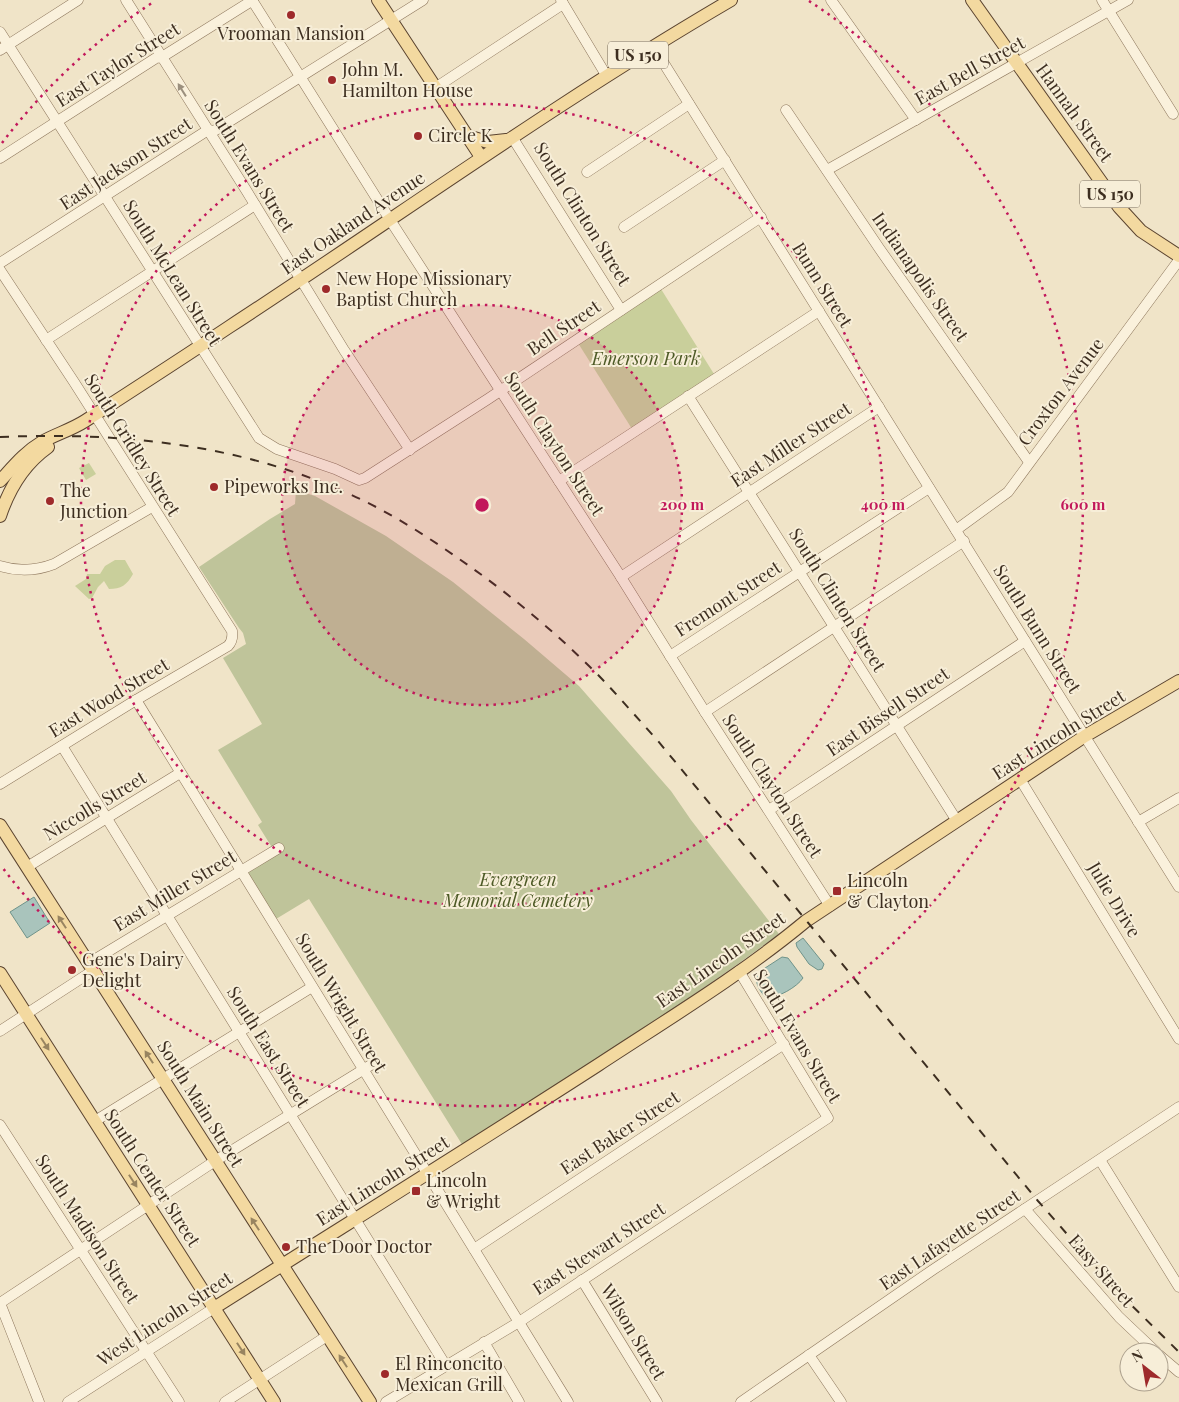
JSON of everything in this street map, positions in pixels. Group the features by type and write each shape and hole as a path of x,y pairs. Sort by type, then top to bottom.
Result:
{"main road":[{"path":"378,0 481,157"},
{"name":"East Oakland Avenue","path":"0,481 22,458 40,443 74,428 301,280 481,157 606,75 731,0"},
{"name":"Hannah Street","path":"972,0 1119,207 1140,230 1179,256"},
{"path":"467,136 488,142 511,138"},
{"path":"0,516 9,495 27,466 39,453 74,428"},
{"name":"East Lincoln Street","path":"282,1265 427,1175 739,971 772,949 806,921 1085,736 1179,681"},
{"name":"South Main Street","path":"0,826 370,1402"},
{"name":"South Center Street","path":"0,974 274,1402"},
{"name":"West Lincoln Street","path":"214,1308 282,1265"}],"street":[{"path":"4,47 78,0"},
{"name":"South Evans Street","path":"126,0 344,350 410,450"},
{"name":"East Taylor Street","path":"0,158 156,58 252,0"},
{"name":"South Clayton Street","path":"252,0 390,220 501,390 830,906"},
{"name":"East Jackson Street","path":"0,264 208,130 214,131 423,0"},
{"path":"831,0 916,120"},
{"path":"1102,0 1173,114"},
{"name":"East Bell Street","path":"827,170 1128,0"},
{"path":"435,88 562,2 606,75"},
{"name":"South McLean Street","path":"0,32 4,47 58,122 259,438 277,449 335,468 359,480"},
{"name":"Bunn Street","path":"653,46 964,541"},
{"path":"587,172 689,104"},
{"name":"Indianapolis Street","path":"786,110 1029,462"},
{"name":"South Clinton Street","path":"511,138 621,310"},
{"path":"624,227 725,160"},
{"path":"46,340 255,205"},
{"name":"Bell Street","path":"359,480 410,450 761,217"},
{"name":"Croxton Avenue","path":"956,530 1008,492 1179,260"},
{"name":"South Gridley Street","path":"0,270 232,631 233,639"},
{"path":"559,481 819,311"},
{"name":"South Clinton Street","path":"688,396 957,821"},
{"name":"East Miller Street","path":"620,577 879,407"},
{"name":"Fremont Street","path":"670,656 929,488"},
{"path":"0,566 26,570 40,569 54,564 152,507"},
{"path":"705,712 964,541"},
{"name":"South Bunn Street","path":"964,541 1179,887"},
{"name":"East Wood Street","path":"0,784 228,646 233,639"},
{"name":"East Bissell Street","path":"769,810 1025,641"},
{"name":"South Wright Street","path":"136,700 568,1402"},
{"name":"South East Street","path":"62,746 446,1366"},
{"name":"Niccolls Street","path":"27,867 180,773"},
{"name":"Julie Drive","path":"1020,779 1179,1038"},
{"path":"1138,822 1179,798"},
{"name":"East Miller Street","path":"0,1031 167,915 279,848"},
{"name":"South Evans Street","path":"739,971 828,1118"},
{"path":"95,1121 312,987"},
{"name":"East Baker Street","path":"474,1248 784,1044"},
{"path":"38,1402 0,1303 215,1161 374,1063"},
{"name":"East Lafayette Street","path":"741,1402 1179,1107"},
{"name":"East Stewart Street","path":"386,1402 519,1322 828,1118"},
{"name":"South Madison Street","path":"0,1125 179,1402"},
{"path":"1100,1160 1179,1287"},
{"name":"Easy Street","path":"1025,1209 1119,1316 1146,1342"},
{"name":"Wilson Street","path":"582,1280 657,1402"},
{"name":"West Lincoln Street","path":"68,1402 81,1398 214,1308"},
{"path":"225,1402 327,1336"},
{"path":"484,1342 519,1402"},
{"path":"809,1355 841,1402"},
{"path":"1169,1364 1179,1372"}],"green space":[{"name":"Emerson Park","path":"661,289 714,374 632,429 578,343"},
{"path":"89,463 96,474 86,480 79,468"},
{"name":"Evergreen Memorial Cemetery","path":"296,490 315,496 386,536 453,582 579,686 671,791 691,820 779,934 583,1069 463,1146 309,899 276,919 247,872 276,854 258,825 262,822 218,750 262,724 223,658 246,644 243,633 199,567 295,504"},
{"path":"115,560 125,560 133,574 123,586 109,589 104,581 92,598 89,599 75,586 86,579 87,574 100,574 105,566"}],"water":[{"path":"34,897 50,923 27,938 10,912"},
{"path":"803,938 824,964 822,969 818,970 809,964 797,947 796,943"},
{"path":"782,957 788,958 803,978 787,991 771,998 766,998 759,988 756,976"}],"railway":[{"path":"0,437 86,437 130,439 172,444 215,451 298,473 356,497 390,515 440,546 506,593 587,664 658,741 1038,1201 1117,1291 1179,1352"}],"place":[{"name":"Vrooman Mansion","path":"291,15"},
{"name":"John M. Hamilton House","path":"332,80"},
{"name":"Circle K","path":"418,136"},
{"name":"New Hope Missionary Baptist Church","path":"326,289"},
{"name":"Pipeworks Inc.","path":"214,487"},
{"name":"The Junction","path":"50,501"},
{"name":"Lincoln & Clayton","path":"837,891"},
{"name":"Gene's Dairy Delight","path":"72,970"},
{"name":"Lincoln & Wright","path":"416,1191"},
{"name":"The Door Doctor","path":"286,1247"},
{"name":"El Rinconcito Mexican Grill","path":"385,1374"}]}
